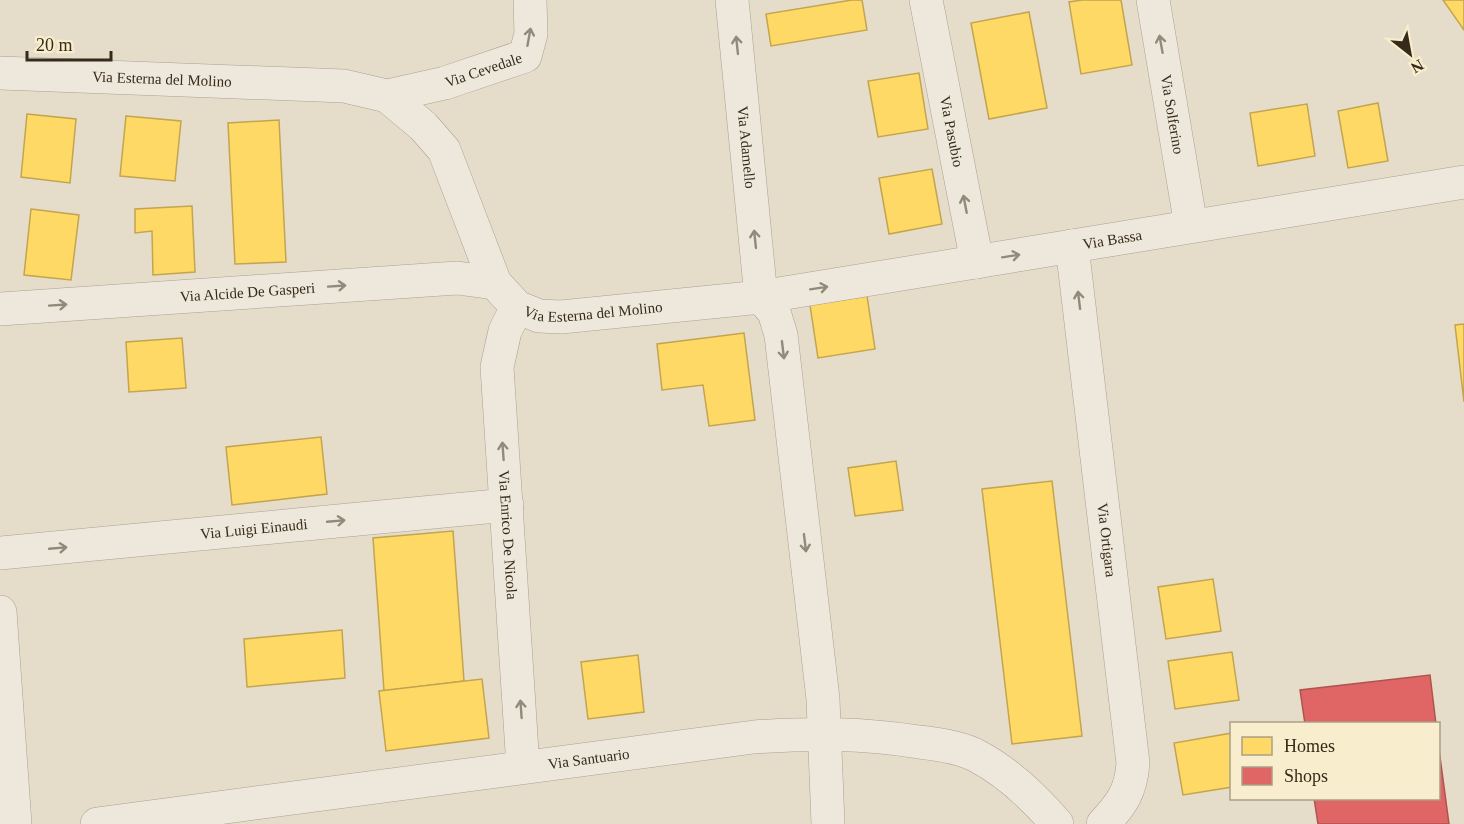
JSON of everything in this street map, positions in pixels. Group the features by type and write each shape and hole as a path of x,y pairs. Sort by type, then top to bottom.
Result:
{"street":[{"name":"Via Cevedale","path":"387,96 445,83 525,56 531,34 530,0"},
{"name":"Via Adamello","path":"732,0 761,297"},
{"name":"Via Pasubio","path":"926,0 976,262"},
{"name":"Via Solferino","path":"1153,0 1206,224"},
{"name":"Via Esterna del Molino","path":"0,73 344,86 387,96 423,126 444,150 495,283 517,307 539,316 561,317 761,297"},
{"name":"Via Bassa","path":"761,297 1464,182"},
{"name":"Via Ortigara","path":"1072,246 1133,763 1132,782 1127,797 1103,824"},
{"name":"Via Alcide De Gasperi","path":"0,309 456,278 495,283"},
{"path":"761,297 774,312 781,335 825,732 828,824"},
{"name":"Via Enrico De Nicola","path":"517,307 505,331 497,367 523,767"},
{"name":"Via Luigi Einaudi","path":"0,553 507,505"},
{"path":"0,612 15,824"},
{"name":"Via Santuario","path":"97,824 754,737 825,732 876,735 940,745 976,755 1030,794 1057,824"}],"building: Homes":[{"path":"862,0 867,30 771,46 766,14"},
{"path":"1121,0 1132,65 1081,74 1069,2"},
{"path":"1443,0 1464,0 1464,30"},
{"path":"1029,12 1047,108 989,119 971,23"},
{"path":"919,73 928,129 878,137 868,81"},
{"path":"1378,103 1388,161 1348,168 1338,111"},
{"path":"1307,104 1315,156 1258,166 1250,113"},
{"path":"27,114 76,119 70,183 21,177"},
{"path":"126,116 181,121 175,181 120,176"},
{"path":"279,120 286,262 235,264 228,123"},
{"path":"932,169 942,224 889,234 879,178"},
{"path":"192,206 195,272 153,275 152,231 135,233 135,209"},
{"path":"31,209 79,215 71,280 24,275"},
{"path":"867,296 875,349 818,358 810,305"},
{"path":"1464,324 1464,402 1455,325"},
{"path":"744,333 755,420 709,426 703,385 662,390 657,344"},
{"path":"182,338 186,388 129,392 126,342"},
{"path":"321,437 327,494 232,505 226,447"},
{"path":"896,461 903,510 855,516 848,468"},
{"path":"1052,481 1082,736 1012,744 982,489"},
{"path":"453,531 464,681 384,691 373,538"},
{"path":"1213,579 1221,631 1166,639 1158,587"},
{"path":"342,630 345,678 247,687 244,639"},
{"path":"1232,652 1239,700 1175,709 1168,661"},
{"path":"638,655 644,712 588,719 581,662"},
{"path":"482,679 489,738 386,751 379,691"},
{"path":"1230,733 1230,787 1183,795 1174,743"}],"building: Shops":[{"path":"1430,675 1436,722 1305,722 1300,690"},
{"path":"1440,757 1449,824 1318,824 1314,800 1440,800"}]}
